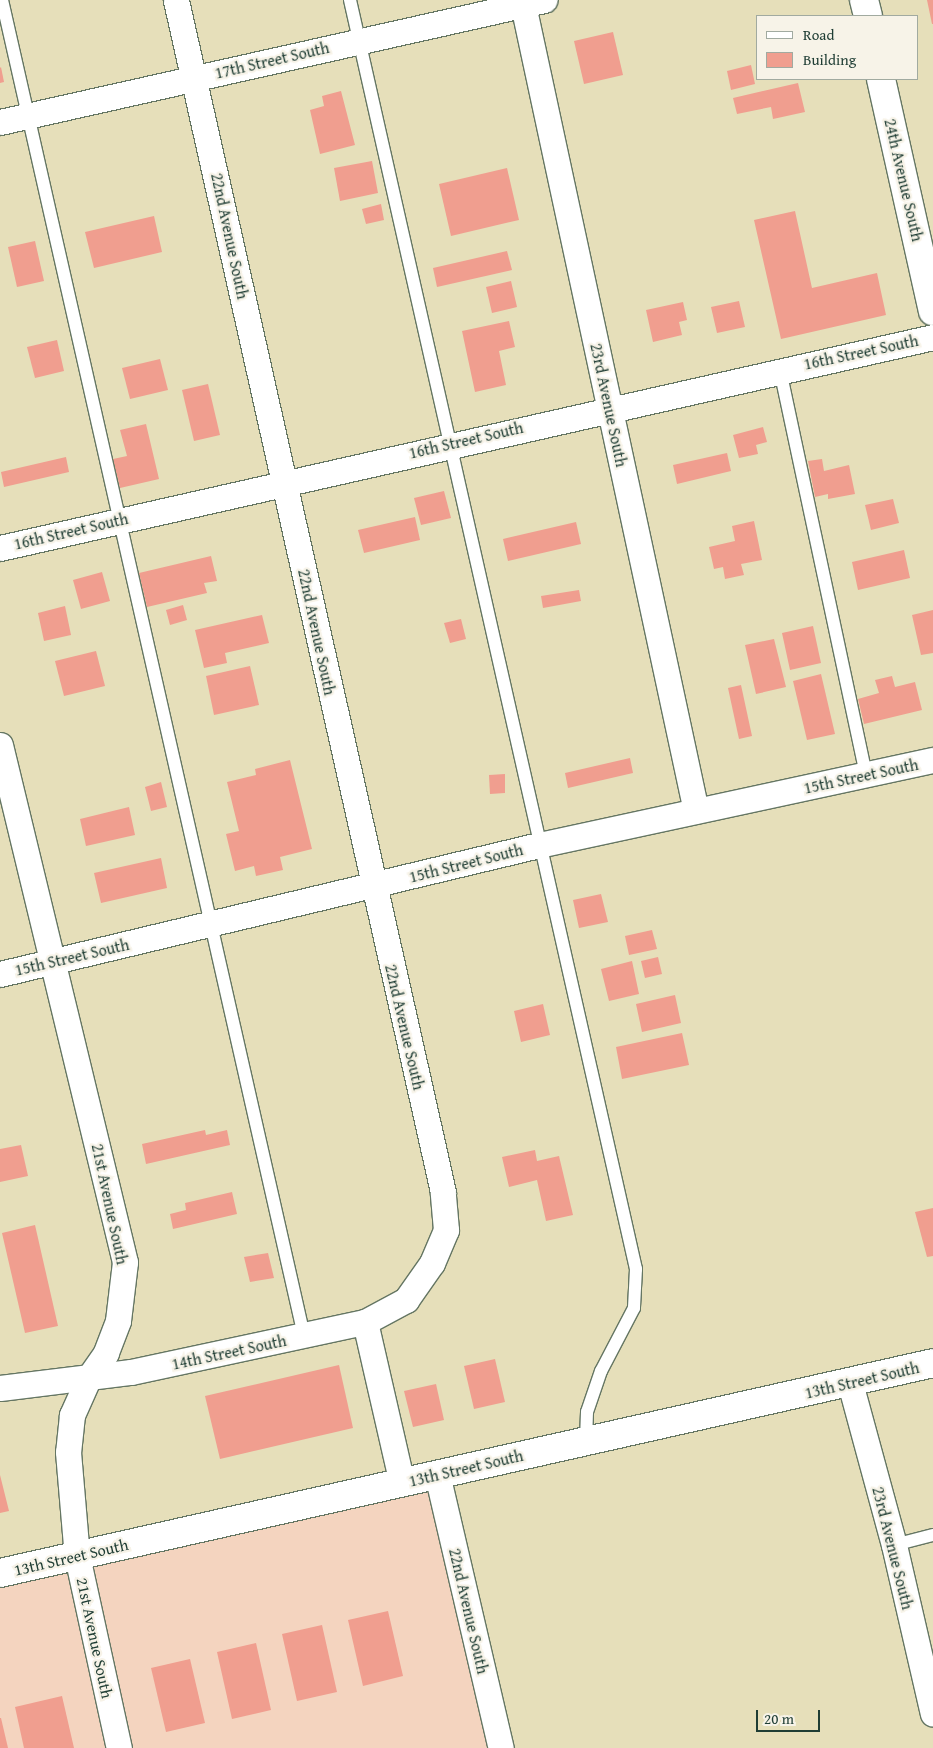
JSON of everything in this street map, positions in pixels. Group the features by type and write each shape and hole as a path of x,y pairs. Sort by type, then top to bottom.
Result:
{"street":[{"name":"22nd Avenue South","path":"176,0 195,78 372,886 443,1192 446,1230 432,1263"},
{"path":"864,0 868,15"},
{"name":"17th Street South","path":"0,122 359,39 530,2"},
{"name":"23rd Avenue South","path":"530,2 610,408 696,811"},
{"name":"24th Avenue South","path":"882,80 933,311"},
{"name":"16th Street South","path":"0,548 610,408 933,337"},
{"name":"21st Avenue South","path":"0,745 125,1262 118,1321 106,1353 89,1377 72,1415 68,1452 76,1556 119,1748"},
{"name":"15th Street South","path":"0,974 539,845 933,760"},
{"name":"14th Street South","path":"0,1388 131,1372 365,1322 406,1300 432,1263"},
{"path":"365,1322 402,1483"},
{"name":"13th Street South","path":"0,1573 933,1364"},
{"name":"23rd Avenue South","path":"850,1383 894,1544 931,1698"},
{"name":"22nd Avenue South","path":"436,1474 501,1748"}],"lane":[{"path":"2,0 121,519 210,925 304,1336"},
{"path":"350,0 636,1269 634,1308 602,1372 587,1412 586,1441"},
{"path":"780,370 866,775"},
{"path":"894,1544 933,1536"}],"shaded area":[{"path":"437,1474 501,1748 0,1748 0,1573"}],"building":[{"path":"927,0 933,0 933,24 932,24"},
{"path":"613,32 623,75 584,84 574,41"},
{"path":"751,65 755,84 731,90 727,71"},
{"path":"0,68 4,82 0,83"},
{"path":"798,83 805,112 773,119 771,107 737,114 733,98"},
{"path":"341,91 355,145 320,154 310,110 324,106 322,96"},
{"path":"372,161 378,193 340,201 334,168"},
{"path":"507,168 519,220 451,236 439,184"},
{"path":"381,204 384,220 366,224 362,209"},
{"path":"795,211 812,288 877,273 886,315 781,339 754,220"},
{"path":"154,216 162,252 94,268 85,232"},
{"path":"35,241 44,281 17,287 8,247"},
{"path":"507,251 512,270 437,287 433,268"},
{"path":"511,281 517,307 492,313 486,287"},
{"path":"739,301 745,327 717,333 711,307"},
{"path":"683,302 687,320 679,322 682,335 653,342 646,310"},
{"path":"509,321 515,347 499,351 506,385 475,392 462,331"},
{"path":"57,340 64,371 35,378 27,347"},
{"path":"160,359 168,390 130,399 122,368"},
{"path":"208,384 220,435 194,441 182,390"},
{"path":"146,424 159,479 120,488 113,459 127,456 120,430"},
{"path":"763,427 767,442 756,445 758,454 739,458 733,435"},
{"path":"727,453 731,471 677,484 673,465"},
{"path":"66,457 69,472 4,487 1,472"},
{"path":"822,459 824,471 849,465 855,494 828,499 828,494 815,497 808,461"},
{"path":"444,491 451,518 421,525 414,498"},
{"path":"893,499 899,523 871,530 865,505"},
{"path":"415,517 420,540 364,553 358,530"},
{"path":"754,521 762,560 741,564 744,575 725,579 723,567 714,569 709,547 735,541 732,526"},
{"path":"576,522 581,544 508,561 503,539"},
{"path":"904,550 910,578 858,590 852,562"},
{"path":"211,556 217,581 204,583 207,593 147,607 139,573"},
{"path":"102,572 110,601 81,609 73,580"},
{"path":"579,590 581,601 543,608 541,596"},
{"path":"183,605 187,620 170,625 166,610"},
{"path":"65,606 71,635 44,641 38,613"},
{"path":"933,610 933,653 921,655 912,615"},
{"path":"262,615 269,643 225,653 227,663 204,668 195,630"},
{"path":"461,619 466,639 450,643 444,623"},
{"path":"813,626 821,663 790,670 782,633"},
{"path":"774,639 786,687 756,694 745,645"},
{"path":"96,651 105,686 64,696 55,661"},
{"path":"250,666 259,705 214,715 206,676"},
{"path":"821,674 835,734 807,740 793,681"},
{"path":"892,676 895,687 915,682 922,710 864,724 858,699 879,693 875,680"},
{"path":"741,685 752,736 739,739 728,688"},
{"path":"630,758 633,773 568,788 565,773"},
{"path":"290,760 312,849 280,857 283,870 256,876 254,866 235,871 226,834 239,831 227,782 256,775 255,769"},
{"path":"505,774 505,793 490,794 489,775"},
{"path":"161,782 167,807 151,811 145,787"},
{"path":"129,807 135,835 86,846 80,819"},
{"path":"161,858 167,888 101,903 94,873"},
{"path":"601,894 608,922 579,928 573,900"},
{"path":"652,930 657,949 629,955 625,936"},
{"path":"658,957 662,974 645,978 641,961"},
{"path":"632,961 639,994 609,1001 601,969"},
{"path":"675,995 681,1023 642,1032 636,1004"},
{"path":"543,1004 550,1035 521,1042 514,1011"},
{"path":"682,1033 689,1065 622,1079 616,1047"},
{"path":"205,1130 206,1135 227,1130 230,1145 146,1164 142,1144"},
{"path":"21,1145 28,1176 0,1182 0,1149"},
{"path":"535,1150 537,1161 559,1156 573,1215 546,1221 537,1180 509,1187 502,1157"},
{"path":"232,1192 237,1214 173,1229 170,1214 186,1210 185,1203"},
{"path":"933,1208 933,1256 927,1257 915,1212"},
{"path":"35,1225 58,1326 25,1333 2,1233"},
{"path":"268,1253 274,1278 250,1282 244,1257"},
{"path":"495,1359 505,1402 474,1409 464,1366"},
{"path":"339,1365 353,1428 220,1459 205,1396"},
{"path":"436,1384 444,1420 413,1427 404,1391"},
{"path":"0,1475 9,1511 0,1513"},
{"path":"388,1611 403,1676 363,1686 348,1620"},
{"path":"322,1625 337,1692 297,1701 282,1634"},
{"path":"256,1643 271,1710 232,1719 217,1652"},
{"path":"190,1659 205,1723 166,1732 151,1668"},
{"path":"62,1696 74,1748 24,1748 15,1707"},
{"path":"1,1718 8,1748 0,1748"}]}
